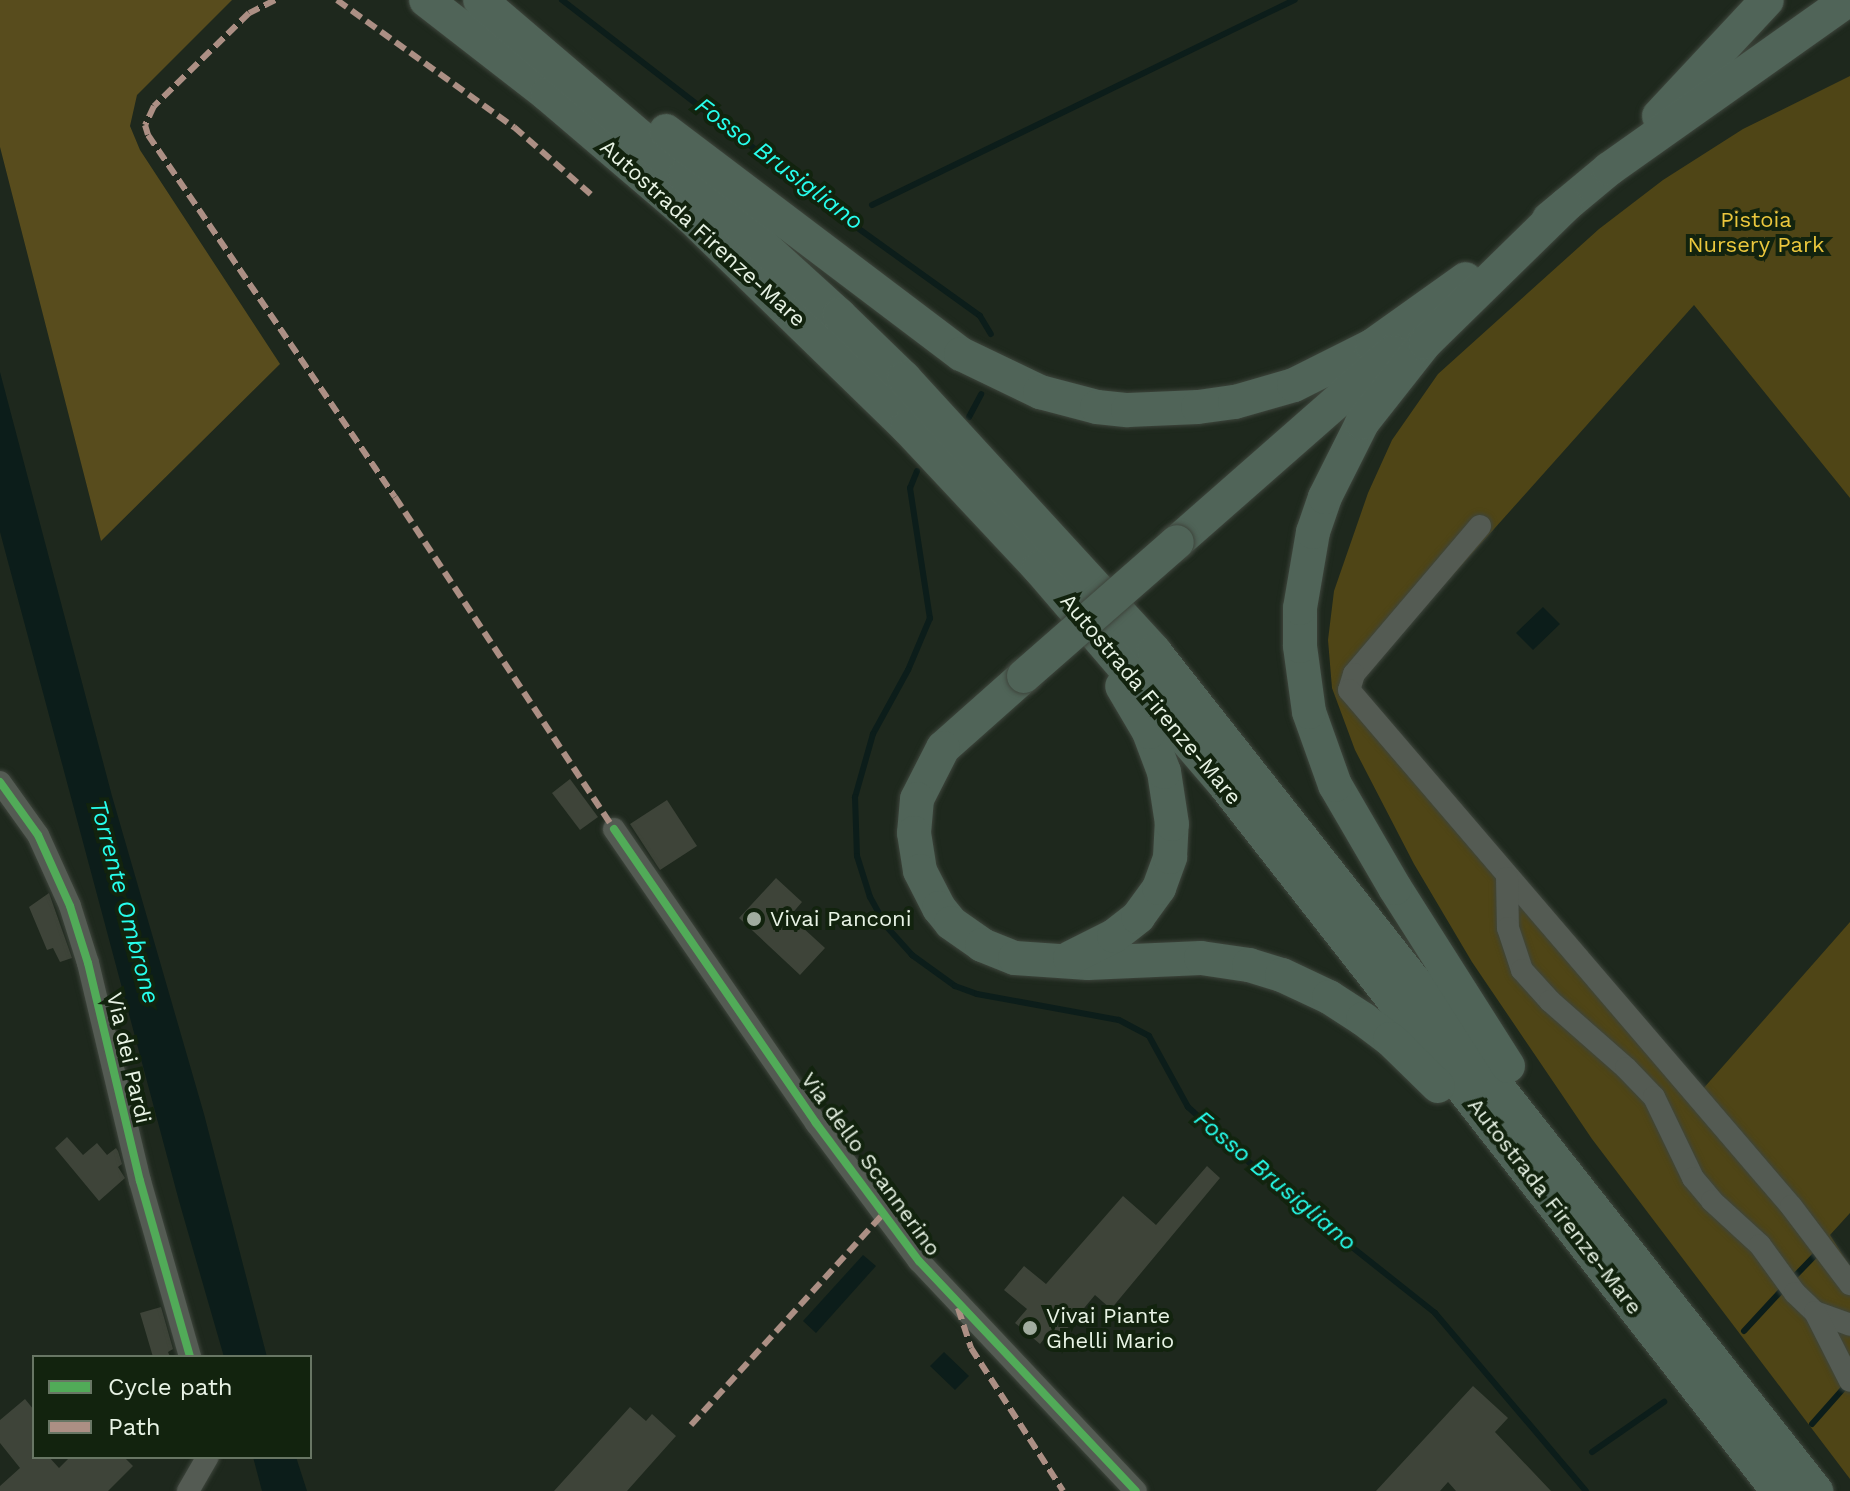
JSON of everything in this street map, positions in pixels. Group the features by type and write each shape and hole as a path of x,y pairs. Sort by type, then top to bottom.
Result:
{"highway":[{"name":"Autostrada Firenze-Mare","path":"426,0 547,94 691,217 907,427 1039,568 1225,785 1651,1304 1816,1491"},
{"name":"Autostrada Firenze-Mare","path":"481,0 685,175 904,378 1154,651 1243,761 1651,1304 1778,1491"},
{"path":"481,0 597,80 935,336 1020,384 1097,407 1152,410 1198,407 1249,399 1294,385 1349,359 1396,331 1566,205"},
{"path":"1609,169 1767,0"},
{"path":"1651,1304 1423,1070 1390,1039 1329,997 1282,975 1227,961 1170,958 1059,962 998,953 966,935 939,908 920,871 916,854 917,799 935,760 954,737 1566,205 1609,169 1848,0"},
{"path":"1566,205 1425,343 1362,423 1325,497 1313,532 1300,608 1300,646 1304,686 1319,746 1358,827 1515,1077 1651,1304"},
{"path":"1039,568 1115,675 1149,732 1169,789 1172,824 1165,873 1149,905 1114,936 1059,962"}],"street":[{"path":"1480,526 1348,684 1362,709 1791,1206 1850,1284"},
{"name":"Via dei Pardi","path":"0,782 38,835 70,906 189,1355"},
{"name":"Via dello Scannerino","path":"614,829 816,1123 919,1261 1136,1491"},
{"path":"1507,878 1508,928 1522,970 1550,1001 1641,1083 1664,1112 1701,1190 1760,1245 1795,1293 1815,1312 1850,1381"},
{"path":"1815,1312 1850,1325"},
{"path":"197,1487 207,1459"}],"green space":[{"name":"Pistoia Nursery Park","path":"1850,76 1850,498 1694,305 1353,687 1702,1090 1850,922 1850,1213 1830,1235 1850,1266 1850,1479 1592,1139 1472,962 1414,864 1355,750 1332,688 1328,640 1334,591 1368,493 1392,440 1438,374 1599,229 1663,180 1743,129"}],"shaded area":[{"path":"0,0 232,0 137,95 130,126 140,150 280,364 101,541 0,147"}],"water":[{"name":"Torrente Ombrone","path":"0,372 112,796 204,1114 266,1355 223,1355 179,1201 0,532"},
{"path":"1543,607 1560,624 1533,650 1516,633"},
{"path":"863,1255 876,1266 816,1333 803,1321"},
{"path":"944,1352 969,1376 955,1390 930,1366"},
{"path":"254,1459 297,1459 307,1491 262,1491"}],"building":[{"path":"570,779 598,817 580,830 552,793"},
{"path":"667,800 697,846 660,870 630,824"},
{"path":"776,878 802,902 790,916 825,948 800,975 739,918"},
{"path":"49,893 72,958 60,962 53,948 47,950 29,907"},
{"path":"67,1137 83,1155 97,1143 107,1155 116,1148 118,1151 122,1164 118,1167 125,1178 99,1201 55,1148"},
{"path":"1207,1166 1220,1178 1111,1309 1095,1295 1060,1337 1051,1330 1040,1344 1015,1323 1027,1309 1004,1290 1024,1266 1046,1284 1123,1196 1156,1225"},
{"path":"161,1307 173,1349 168,1352 169,1355 152,1355 140,1313"},
{"path":"1473,1386 1508,1418 1495,1432 1551,1491 1456,1491 1448,1482 1440,1491 1376,1491"},
{"path":"25,1399 32,1408 32,1459 51,1459 59,1468 68,1459 126,1459 133,1466 108,1491 0,1491 0,1486 20,1468 0,1443 0,1420"},
{"path":"630,1407 646,1421 652,1414 676,1436 627,1491 554,1491"}],"waterway":[{"name":"Fosso Brusigliano","path":"562,0 841,216 980,316 991,334"},
{"path":"872,205 1295,0"},
{"name":"Fosso Brusigliano","path":"969,417 981,394"},
{"name":"Fosso Brusigliano","path":"917,471 910,488 930,618 908,670 873,734 855,797 857,856 870,897 886,926 912,955 955,986 977,994 1119,1020 1149,1036 1188,1107 1280,1190 1435,1313 1586,1491"},
{"path":"1796,1275 1815,1255"},
{"path":"1744,1331 1781,1291"},
{"path":"1812,1424 1844,1388"},
{"path":"1592,1452 1664,1402"}],"marked path":[{"path":"275,0 249,13 154,106 145,125 148,135 395,497 614,829"},
{"path":"337,0 514,127 595,198"},
{"path":"691,1425 883,1214"},
{"path":"958,1308 971,1348 1063,1491"}],"cycle path":[{"path":"0,782 38,835 70,906 88,963 140,1181 189,1355"},
{"path":"614,829 816,1123 919,1261 1136,1491"}],"place":[{"name":"Vivai Panconi","path":"754,919"},
{"name":"Vivai Piante Ghelli Mario","path":"1030,1328"}]}
